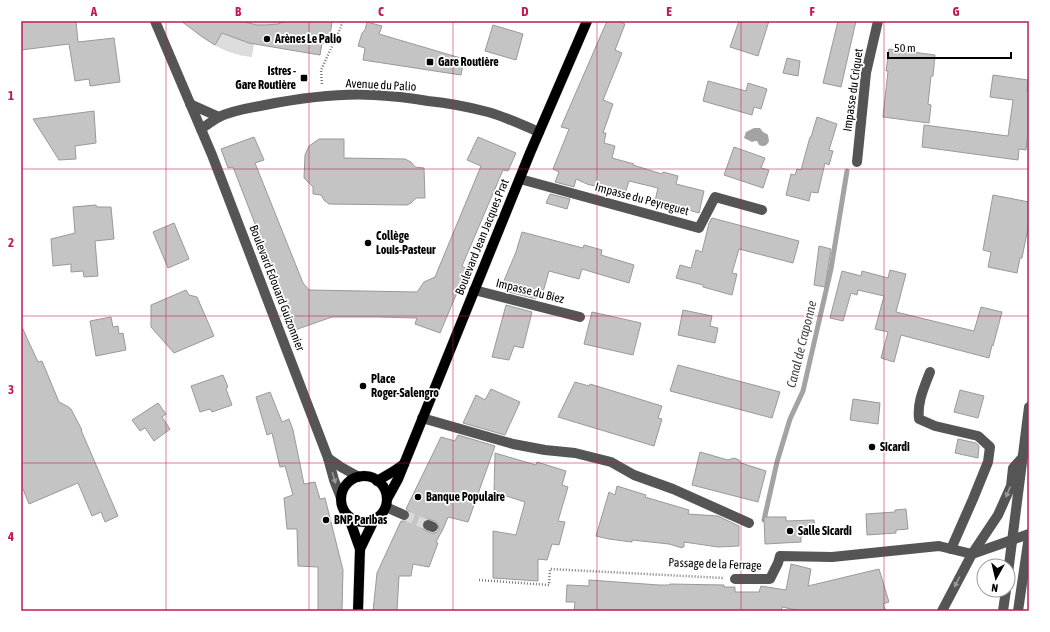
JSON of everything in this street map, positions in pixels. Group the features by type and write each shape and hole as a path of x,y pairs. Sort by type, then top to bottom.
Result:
{"main road":[{"name":"Boulevard Jean Jacques Prat","path":"386,503 398,479 539,132 587,21"},
{"path":"377,481 404,464"},
{"path":"364,476 370,477 377,481 384,488 386,503 382,514 374,520 366,522 358,522 349,518 343,509 341,498 342,491 346,484 353,479 364,476"},
{"path":"349,518 360,548 358,611"},
{"path":"360,548 374,520"}],"street":[{"name":"Boulevard Edouard Guizonnier","path":"155,21 214,162 328,458 341,498"},
{"name":"Impasse du Criquet","path":"857,162 866,73 878,21"},
{"name":"Avenue du Palio","path":"201,129 219,117 238,111 285,101 323,96 376,95 444,103 488,112 539,132"},
{"path":"190,104 219,117"},
{"name":"Impasse du Peyreguet","path":"520,179 699,228 716,197 762,210"},
{"name":"Impasse du Biez","path":"474,290 580,317"},
{"path":"930,372 920,397 918,410 919,419 935,426 978,436 990,447 988,462 974,499 951,549"},
{"path":"1010,558 1029,407"},
{"path":"422,418 513,444 545,450 575,453 611,462 634,475 673,489 749,523"},
{"path":"942,611 972,554 998,515 1011,486 1013,468 1023,457"},
{"path":"328,458 359,477"},
{"path":"386,503 404,515"},
{"path":"972,554 1029,535 1018,611"},
{"name":"Passage de la Ferrage","path":"735,579 770,579 780,556 832,557 939,546 972,554"},
{"path":"1003,611 1005,598"}],"path":[{"path":"323,96 321,70 341,27 342,21"},
{"name":"Passage de la Ferrage","path":"479,580 549,585 550,569 735,579"}],"shaded area":[{"name":"Arènes Le Palio","path":"185,21 332,21 329,44 322,43 320,55 254,44 252,57 238,55 215,45 201,37"},
{"path":"754,128 760,128 768,135 769,141 766,145 761,146 757,141 752,142 744,138 746,132"}],"building":[{"path":"21,21 76,21 78,42 114,38 120,82 90,86 89,79 75,81 69,44 21,50"},
{"name":"Arènes Le Palio","path":"181,21 240,21 257,25 266,25 278,24 286,21 332,21 329,44 322,43 320,55 249,43 222,33 215,45"},
{"path":"607,21 617,21 625,24 615,50 622,53 603,100 613,104 603,133 606,133 604,143 615,146 612,158 662,174 663,172 678,176 676,184 704,191 699,213 674,206 673,210 654,205 658,188 629,181 625,194 587,184 576,179 574,187 555,182 559,172 553,169 569,129 561,127"},
{"path":"739,21 769,21 758,56 730,47"},
{"path":"838,21 856,21 841,87 823,83"},
{"path":"367,22 382,26 379,34 464,59 461,75 363,60 365,48 358,46"},
{"path":"493,25 523,34 516,60 485,51"},
{"path":"889,49 935,55 928,104 931,105 929,123 883,117"},
{"path":"787,58 800,61 798,76 783,73"},
{"path":"993,75 1028,80 1029,140 1027,140 1026,150 1019,149 1018,160 922,147 924,125 1008,136 1013,100 990,97"},
{"path":"708,81 746,91 748,83 767,89 761,109 754,107 752,115 703,101"},
{"path":"94,111 96,143 75,146 76,159 59,160 33,119"},
{"path":"817,117 837,124 829,150 833,151 829,165 825,163 818,193 811,192 809,201 786,195 791,174 795,175 797,169 801,170"},
{"path":"254,137 264,160 255,163 303,283 309,290 417,292 424,282 435,277 481,166 467,160 478,137 516,153 508,171 503,170 462,266 467,269 440,333 415,324 417,318 378,317 332,317 292,331 267,267 271,265 233,167 228,168 221,149"},
{"path":"319,139 344,139 344,158 405,159 411,162 415,167 424,168 425,198 416,198 407,205 329,204 321,195 313,194 313,187 304,178 305,155 309,146"},
{"path":"734,147 765,158 761,168 769,170 763,188 724,175"},
{"path":"550,194 570,199 567,209 546,203"},
{"path":"993,195 1029,202 1029,223 1022,258 1020,258 1017,273 988,267 991,252 983,250"},
{"path":"96,205 97,207 111,207 114,239 95,241 98,276 84,277 83,271 71,272 71,264 53,266 51,239 75,233 73,207"},
{"path":"712,218 799,241 793,263 739,249 732,273 737,274 732,295 676,278 680,265 691,268 696,250 702,252 709,223"},
{"path":"174,223 189,259 168,268 153,232"},
{"path":"522,232 583,248 584,245 602,250 601,255 634,265 629,283 582,269 579,279 549,271 543,292 538,291 536,299 509,292 511,285 503,283 516,252"},
{"path":"819,246 831,249 825,287 814,285"},
{"path":"890,270 906,274 896,312 974,331 981,307 1002,312 989,358 901,335 894,362 881,358 888,332 875,329 884,296 858,290 857,295 851,293 843,321 830,318 842,271 861,276 862,271 888,278"},
{"path":"186,290 189,295 197,297 214,336 174,353 151,327 151,305"},
{"path":"506,305 532,312 523,348 514,346 509,360 492,357"},
{"path":"683,310 712,316 710,326 718,328 715,343 678,335"},
{"path":"592,312 641,323 633,355 584,344"},
{"path":"111,317 113,327 118,326 119,334 123,333 126,350 96,356 90,321"},
{"path":"21,325 38,362 42,361 59,402 71,409 82,430 118,516 105,522 101,512 92,516 78,483 29,504 21,484"},
{"path":"678,365 780,392 772,418 670,391"},
{"path":"223,375 228,387 226,389 232,405 212,412 210,409 200,412 191,386"},
{"path":"575,382 589,386 590,384 662,406 658,418 662,419 654,446 558,417"},
{"path":"491,389 520,402 505,435 463,423 476,395 485,400"},
{"path":"960,390 984,396 978,418 954,412"},
{"path":"270,392 282,422 289,419 293,430 304,484 315,482 320,499 325,498 343,570 342,611 318,611 318,567 298,566 297,529 287,529 284,498 293,495 285,466 280,467 272,433 267,435 256,397"},
{"path":"853,399 880,403 878,424 850,420"},
{"path":"158,403 166,414 162,417 170,429 154,441 145,428 140,431 132,420"},
{"path":"458,435 495,446 468,522 448,517 436,542 438,543 429,567 413,564 411,576 399,576 397,611 373,611 377,573 401,521 405,521 410,518 409,511 406,509 441,437 455,441","holes":["427,519 438,523 439,529 437,532 431,533 423,529 422,522"]},
{"path":"958,439 976,443 979,446 978,458 955,453"},
{"path":"700,452 728,460 734,458 739,460 741,463 766,471 758,502 692,485"},
{"path":"495,453 536,465 537,462 566,471 562,485 568,487 558,521 565,522 559,545 552,544 547,560 538,559 538,581 493,578 493,531 516,535 525,502 494,492"},
{"path":"617,486 646,495 645,497 689,510 688,514 718,516 739,526 739,546 718,547 684,542 684,547 682,548 669,544 632,540 632,542 596,536 609,492 615,495"},
{"path":"906,509 908,529 896,530 896,533 867,535 866,514 895,512 895,510"},
{"name":"Salle Sicardi","path":"764,517 786,517 786,521 814,520 815,535 801,536 801,542 765,544"},
{"path":"791,564 811,569 808,586 879,569 889,602 883,604 886,611 801,611 782,607 781,611 574,611 575,602 566,602 567,585 589,586 589,580 659,585 724,585 724,587 735,587 735,592 759,592 761,586 786,590"}],"waterway":[{"name":"Canal de Craponne","path":"764,520 777,462 790,419 803,391 831,269 847,171"}],"tunnel":[{"path":"404,515 428,525"}],"place":[{"name":"Arènes Le Palio","path":"267,39"},
{"name":"Gare Routière","path":"430,62"},
{"name":"Istres - Gare Routière","path":"304,78"},
{"name":"Collège Louis-Pasteur","path":"368,243"},
{"name":"Place Roger-Salengro","path":"363,386"},
{"name":"Sicardi","path":"872,447"},
{"name":"Banque Populaire","path":"418,497"},
{"name":"BNP Paribas","path":"326,520"},
{"name":"Salle Sicardi","path":"790,531"}]}
